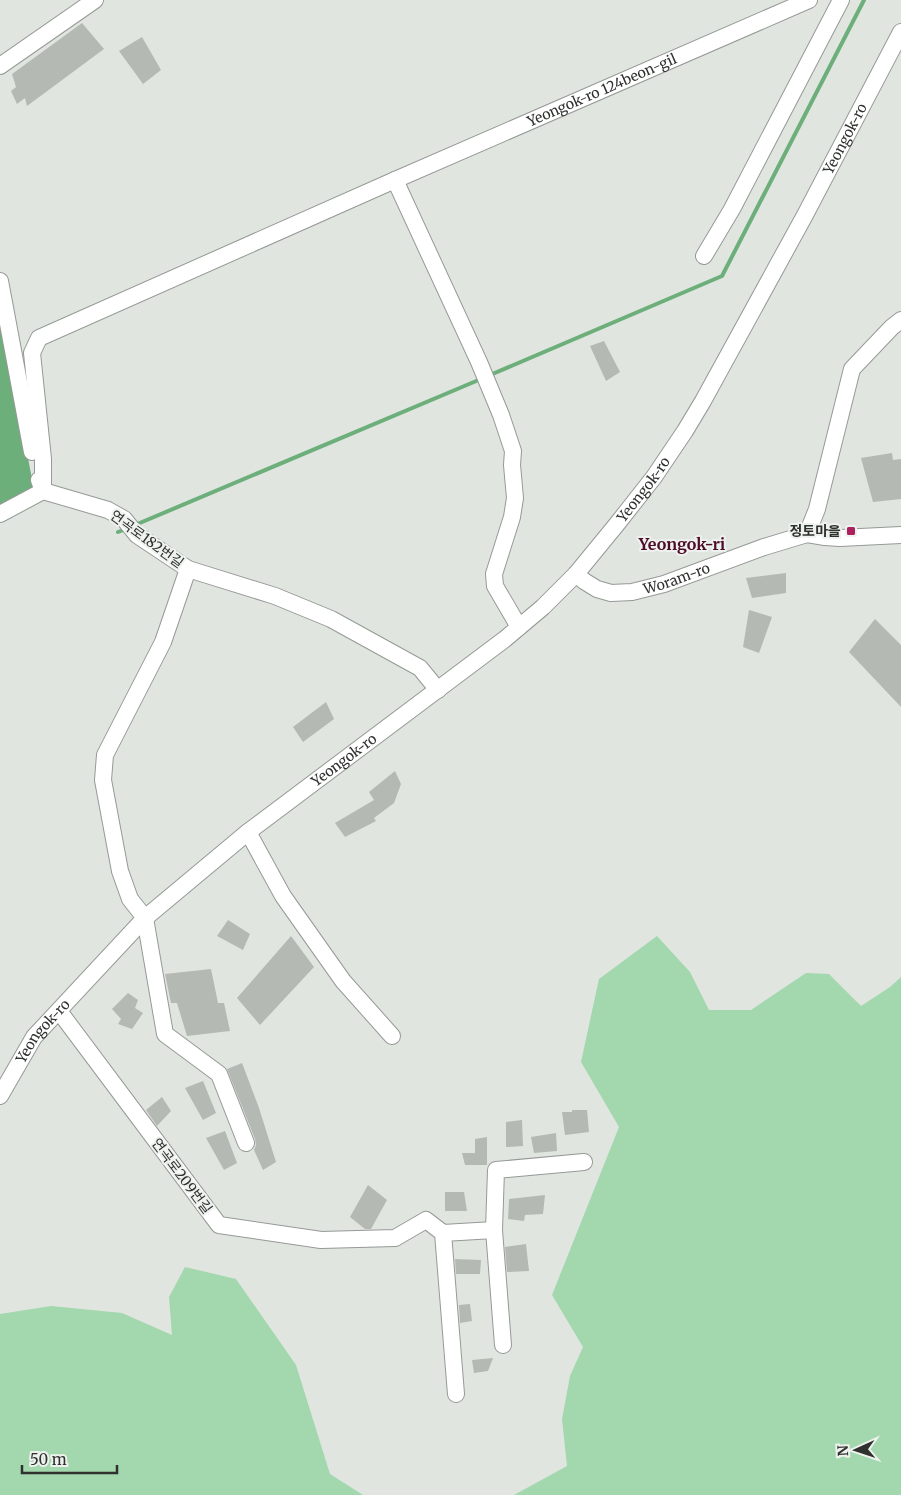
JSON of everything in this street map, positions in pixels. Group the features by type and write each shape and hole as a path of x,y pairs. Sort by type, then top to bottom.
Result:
{"street":[{"path":"0,66 95,0"},
{"name":"Yeongok-ro 124beon-gil","path":"42,491 43,458 32,353 38,338 809,0"},
{"path":"704,256 732,208 841,0"},
{"name":"Yeongok-ro","path":"0,1096 34,1038 145,918 248,832 519,627 543,607 576,574 654,477 703,402 805,215 901,32"},
{"path":"395,180 479,362 501,415 513,451 512,465 515,498 512,517 494,574 494,586 519,627"},
{"path":"0,281 34,462 42,491 0,514"},
{"path":"807,534 817,509 852,369 901,320"},
{"name":"연곡로182번길","path":"42,491 108,510 124,520 137,535 188,569 275,596 331,619 420,668 438,690"},
{"name":"Woram-ro","path":"576,574 597,589 611,593 632,592 664,584 764,547 807,534 840,538 901,535"},
{"path":"188,569 163,642 105,755 103,780 120,871 130,899 145,918 165,1034 218,1074 246,1143"},
{"path":"248,832 282,896 343,981 392,1036"},
{"name":"연곡로209번길","path":"59,1011 219,1226 321,1240 395,1238 426,1220 443,1233"},
{"path":"503,1345 494,1230 496,1170 584,1162"},
{"path":"456,1394 443,1233 494,1230"}],"shaded area":[{"path":"0,314 33,484 33,496 0,510"},
{"path":"657,936 690,972 709,1010 751,1010 806,973 829,974 861,1006 890,987 901,977 901,1495 514,1495 567,1466 562,1419 570,1376 583,1347 552,1295 619,1127 581,1062 599,979"},
{"path":"185,1267 236,1279 296,1365 330,1474 363,1495 0,1495 0,1314 51,1306 122,1313 172,1335 169,1297"}],"building":[{"path":"82,23 104,49 27,106 25,98 17,104 11,91 16,87 12,74"},
{"path":"142,37 161,70 143,84 119,51"},
{"path":"604,341 620,372 606,381 590,346"},
{"path":"892,453 893,460 901,459 901,499 873,502 861,458"},
{"path":"786,573 786,593 752,598 746,578"},
{"path":"749,610 772,617 759,653 743,647"},
{"path":"875,619 901,645 901,707 849,652"},
{"path":"326,702 334,719 303,742 293,727"},
{"path":"395,771 401,784 394,803 374,818 376,821 345,837 335,823 374,800 369,792"},
{"path":"228,920 250,934 243,950 217,936"},
{"path":"291,936 314,967 260,1025 237,998"},
{"path":"211,969 218,1003 224,1003 230,1031 187,1036 177,1003 171,1003 165,974"},
{"path":"128,993 138,1000 135,1008 143,1013 132,1029 118,1024 121,1019 112,1009"},
{"path":"242,1063 276,1162 263,1170 254,1150 256,1145 255,1139 227,1069"},
{"path":"203,1081 216,1113 203,1120 185,1088"},
{"path":"162,1097 171,1111 157,1126 146,1110"},
{"path":"572,1110 587,1110 589,1132 565,1135 562,1112 572,1112"},
{"path":"522,1120 523,1146 506,1147 506,1122"},
{"path":"225,1131 237,1163 224,1170 206,1138"},
{"path":"556,1133 557,1151 534,1153 531,1137"},
{"path":"487,1137 487,1165 465,1165 462,1153 475,1153 475,1139"},
{"path":"368,1185 387,1200 371,1229 365,1229 350,1217"},
{"path":"445,1192 464,1192 467,1211 445,1211"},
{"path":"545,1195 543,1214 525,1215 524,1221 508,1219 509,1199"},
{"path":"526,1244 529,1271 507,1272 505,1247"},
{"path":"455,1259 481,1260 480,1274 456,1274"},
{"path":"470,1304 472,1321 460,1323 459,1305"},
{"path":"493,1358 488,1371 474,1373 472,1360"}],"waterway":[{"path":"490,375 722,276 864,0"},
{"path":"135,525 481,379"},
{"path":"118,532 126,529"}],"place":[{"name":"정토마을","path":"851,531"}],"district":[{"name":"Yeongok-ri","path":"682,544"}]}
